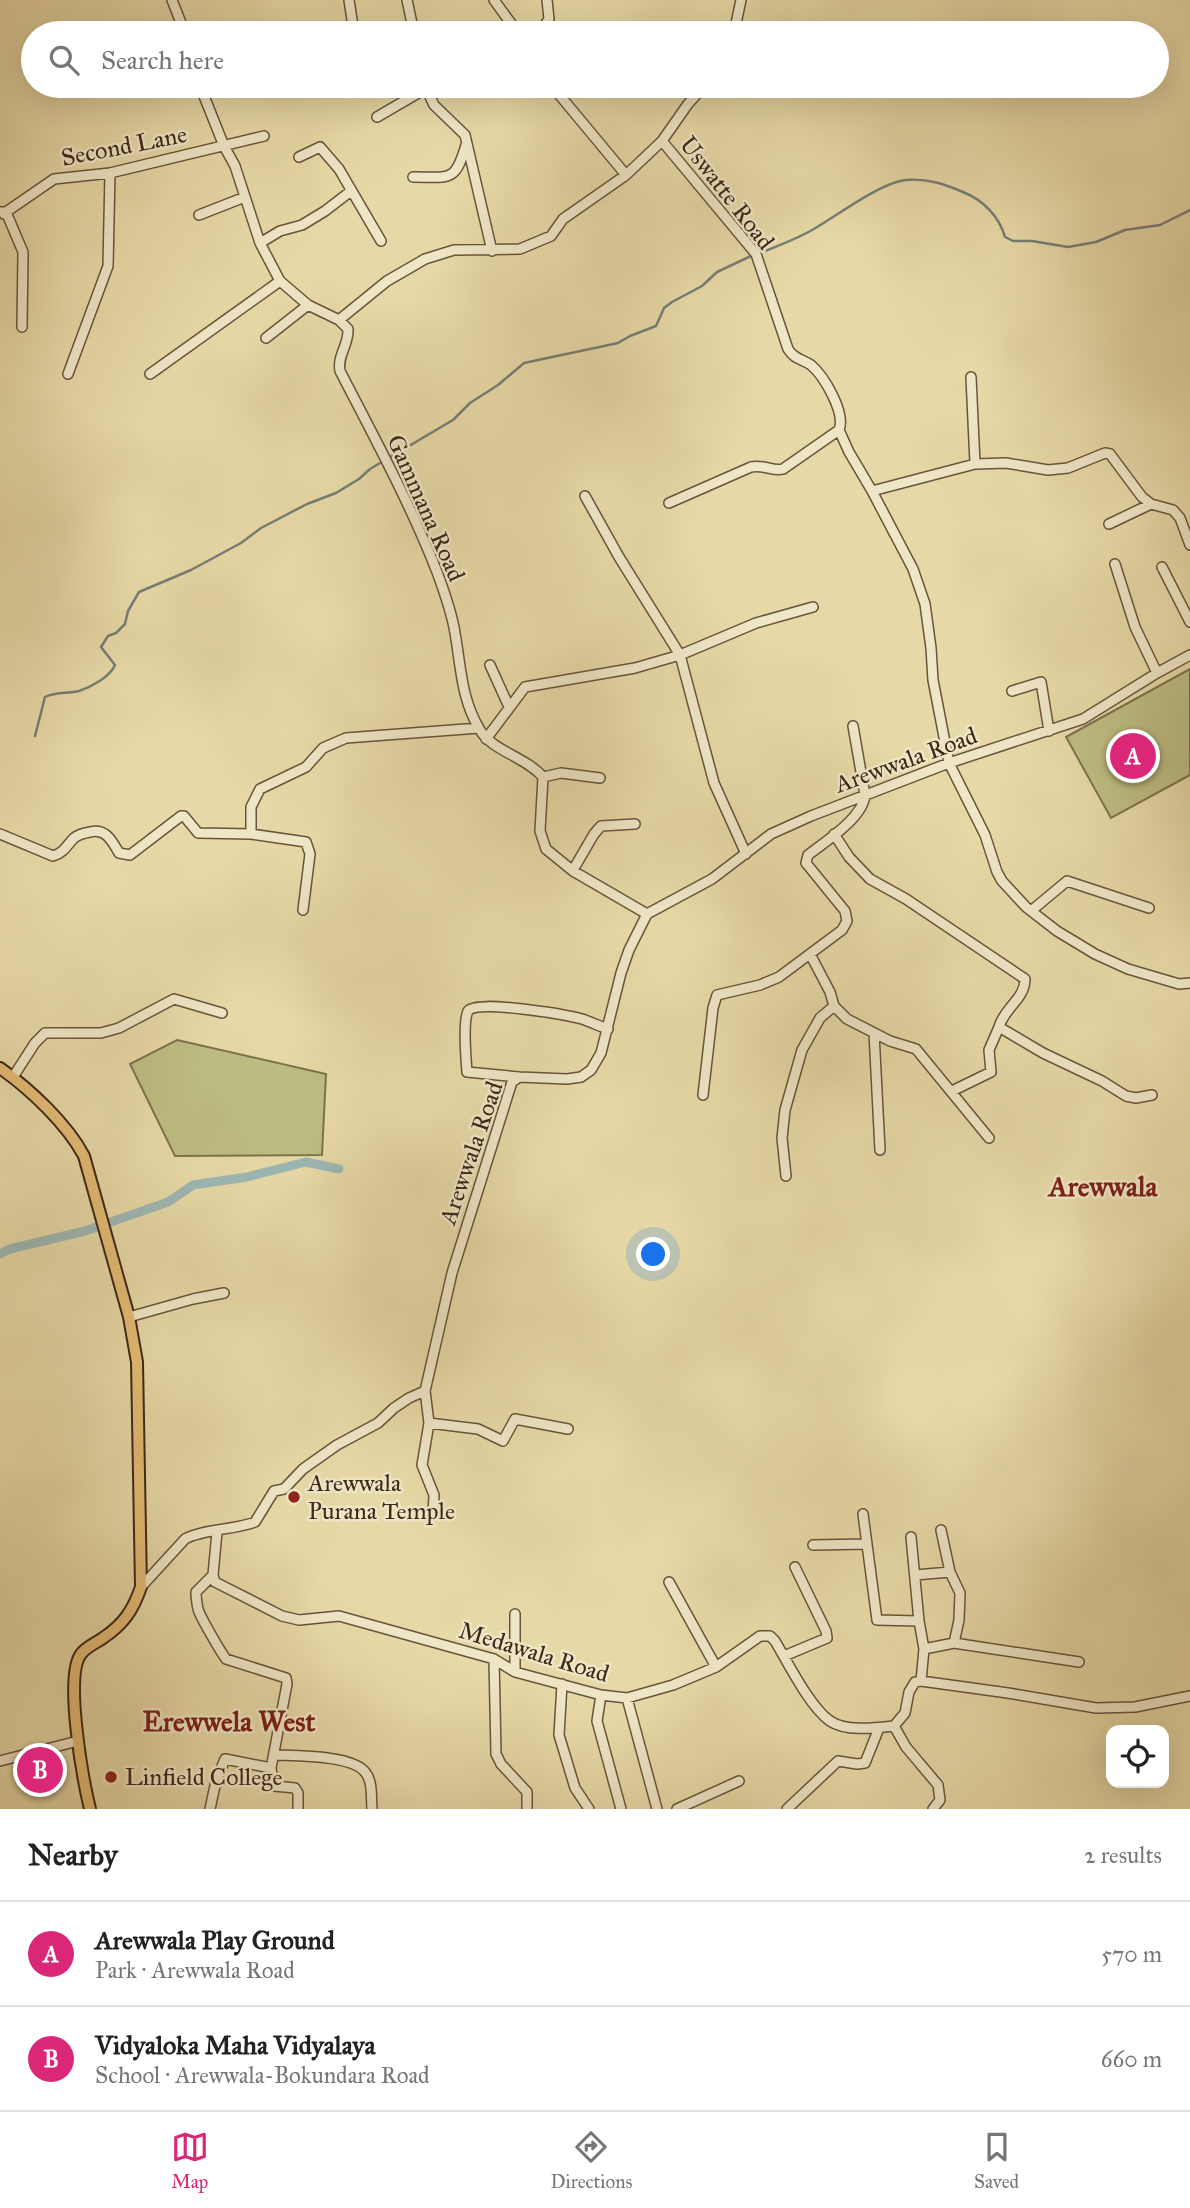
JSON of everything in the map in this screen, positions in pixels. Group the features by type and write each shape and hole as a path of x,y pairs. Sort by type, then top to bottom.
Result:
{"main road":[{"path":"0,1068 47,1110 78,1144 84,1156 129,1317 137,1362 141,1587 134,1607 122,1624 83,1651 75,1664 78,1741 90,1809"}],"street":[{"path":"172,0 180,21"},
{"path":"349,0 352,21"},
{"path":"407,0 411,21"},
{"path":"494,0 509,21"},
{"path":"547,0 548,21"},
{"path":"737,21 741,0"},
{"path":"205,98 235,166 260,243 280,281 308,305 339,320 387,281 425,259 454,250 520,249 551,236 563,219 626,175 662,141 693,98"},
{"path":"377,117 408,98"},
{"path":"430,98 465,135 492,251"},
{"path":"562,98 626,175"},
{"name":"Second Lane","path":"2,214 54,179 110,173 264,136"},
{"name":"Uswatte Road","path":"662,141 756,254 788,349 792,357 810,365 821,377 840,411 842,424 839,430 849,452 913,569 925,604 932,648 933,680 949,763 985,835 996,872 1031,911 1057,931 1096,954 1179,984 1190,983"},
{"path":"414,177 446,178 452,175 458,169 467,143"},
{"path":"299,157 320,147 339,169 380,242"},
{"path":"68,374 108,266 110,173"},
{"path":"260,243 280,231 302,225 326,211 351,191"},
{"path":"200,215 245,197"},
{"path":"2,214 19,239 25,261 22,327"},
{"path":"150,374 280,281"},
{"path":"266,338 308,305"},
{"name":"Gammana Road","path":"339,320 348,329 349,336 339,363 340,371 437,572 455,632 464,692 479,728 486,739 536,768 543,777"},
{"path":"971,377 975,464"},
{"path":"669,503 751,467 783,469 839,430"},
{"path":"872,491 975,464 1006,463 1048,470 1068,468 1105,453 1110,454 1142,497 1151,504 1172,510 1180,518 1190,545"},
{"path":"585,496 619,557 680,655 714,783 746,854"},
{"path":"1108,524 1151,504"},
{"path":"1115,564 1135,627 1157,673"},
{"path":"1162,567 1190,622"},
{"path":"486,739 525,687 635,668 680,655 756,623 813,607"},
{"name":"Arewwala Road","path":"425,1391 452,1273 512,1082 519,1077 568,1079 581,1077 591,1070 598,1059 608,1029 629,950 646,914 712,879 780,829 949,763 1083,719 1190,655"},
{"path":"490,665 509,707"},
{"path":"1012,691 1041,682 1049,731"},
{"path":"703,1096 716,995 760,985 779,977 842,930 847,921 845,911 806,863 808,855 858,812 864,802 853,726"},
{"path":"251,834 251,807 260,789 306,767 323,748 346,738 479,728"},
{"path":"600,778 561,773 543,777 540,831 546,849 573,870 646,914"},
{"path":"0,834 53,856 60,854 77,835 104,832 119,853 130,855 184,816 198,833 251,834 306,842 310,855 303,910"},
{"path":"573,870 601,826 635,824"},
{"path":"834,834 849,857 870,879 906,899 1025,979 1025,990 1001,1019 989,1050 991,1072 952,1091"},
{"path":"1031,911 1066,881 1149,908"},
{"path":"810,954 830,992 834,1006 847,1019 890,1041 916,1049 989,1138"},
{"path":"13,1077 35,1042 45,1033 101,1033 119,1028 174,999 222,1013"},
{"path":"519,1077 467,1072 465,1032 468,1012 472,1008 480,1006 527,1009 582,1019 608,1029"},
{"path":"786,1176 782,1138 785,1110 802,1050 820,1018 834,1006"},
{"path":"999,1027 1126,1096 1136,1098 1152,1095"},
{"path":"874,1033 880,1150"},
{"path":"129,1317 224,1293"},
{"path":"141,1587 185,1539 255,1522 274,1491 284,1489 303,1469 378,1423 408,1398 425,1391 429,1423 422,1465 434,1495 433,1515"},
{"path":"429,1423 478,1429 503,1441 515,1419 568,1429"},
{"path":"863,1514 877,1620 919,1621"},
{"path":"941,1530 950,1572 960,1593 959,1620 954,1643"},
{"path":"216,1532 213,1575 196,1592 198,1612 217,1643 219,1652 226,1659 286,1678 271,1768 274,1786 295,1788 298,1793 298,1809"},
{"path":"911,1537 924,1649 921,1681"},
{"path":"813,1545 867,1544"},
{"path":"784,1656 827,1638 795,1567"},
{"path":"915,1575 950,1572"},
{"name":"Medawala Road","path":"213,1575 215,1582 282,1615 299,1620 339,1616 494,1659 515,1672 601,1695 626,1698 673,1685 716,1667 760,1636 770,1636 807,1695 831,1721 848,1727 894,1726"},
{"path":"669,1582 716,1667"},
{"path":"515,1614 515,1672"},
{"path":"924,1649 954,1643 1079,1662"},
{"path":"494,1659 496,1754 501,1764 527,1792 527,1809"},
{"path":"933,1809 940,1800 938,1786 906,1747 894,1726 905,1713 909,1692 915,1682 1008,1693 1096,1708 1135,1707 1190,1696"},
{"path":"562,1684 559,1735 575,1788 589,1809"},
{"path":"601,1695 597,1721 621,1809"},
{"path":"626,1698 657,1809"},
{"path":"787,1809 838,1761 858,1764 864,1762 879,1728"},
{"path":"0,1761 78,1741"},
{"path":"275,1755 340,1759 361,1768 367,1773 370,1783 372,1809"},
{"path":"210,1809 216,1781 225,1759 271,1768"},
{"path":"677,1809 739,1781"}],"green space":[{"path":"1190,669 1190,775 1111,818 1066,737"},
{"path":"177,1040 326,1074 322,1155 175,1156 130,1064"}],"waterway":[{"path":"763,252 806,233 883,187 906,180 935,182 970,195 989,210 999,222 1005,237 1013,241 1068,247 1096,242 1125,230 1160,225 1190,210"},
{"path":"35,736 45,697 84,689 100,681 113,669 115,665 101,647 108,636 116,633 125,624 128,611 139,592 191,570 241,543 261,528 307,504 336,493 370,469 453,420 470,403 498,385 524,363 618,343 656,326 664,308 672,302 702,286 717,272 753,255"},
{"path":"0,1254 10,1249 85,1231 168,1202 193,1185 247,1177 306,1162 339,1169"}],"place":[{"name":"Arewwala Play Ground","path":"1133,756"},
{"name":"Arewwala Purana Temple","path":"294,1497"},
{"name":"Vidyaloka Maha Vidyalaya","path":"40,1770"},
{"name":"Linfield College","path":"111,1777"}],"district":[{"name":"Arewwala","path":"1103,1186"},
{"name":"Erewwela West","path":"229,1721"}]}
